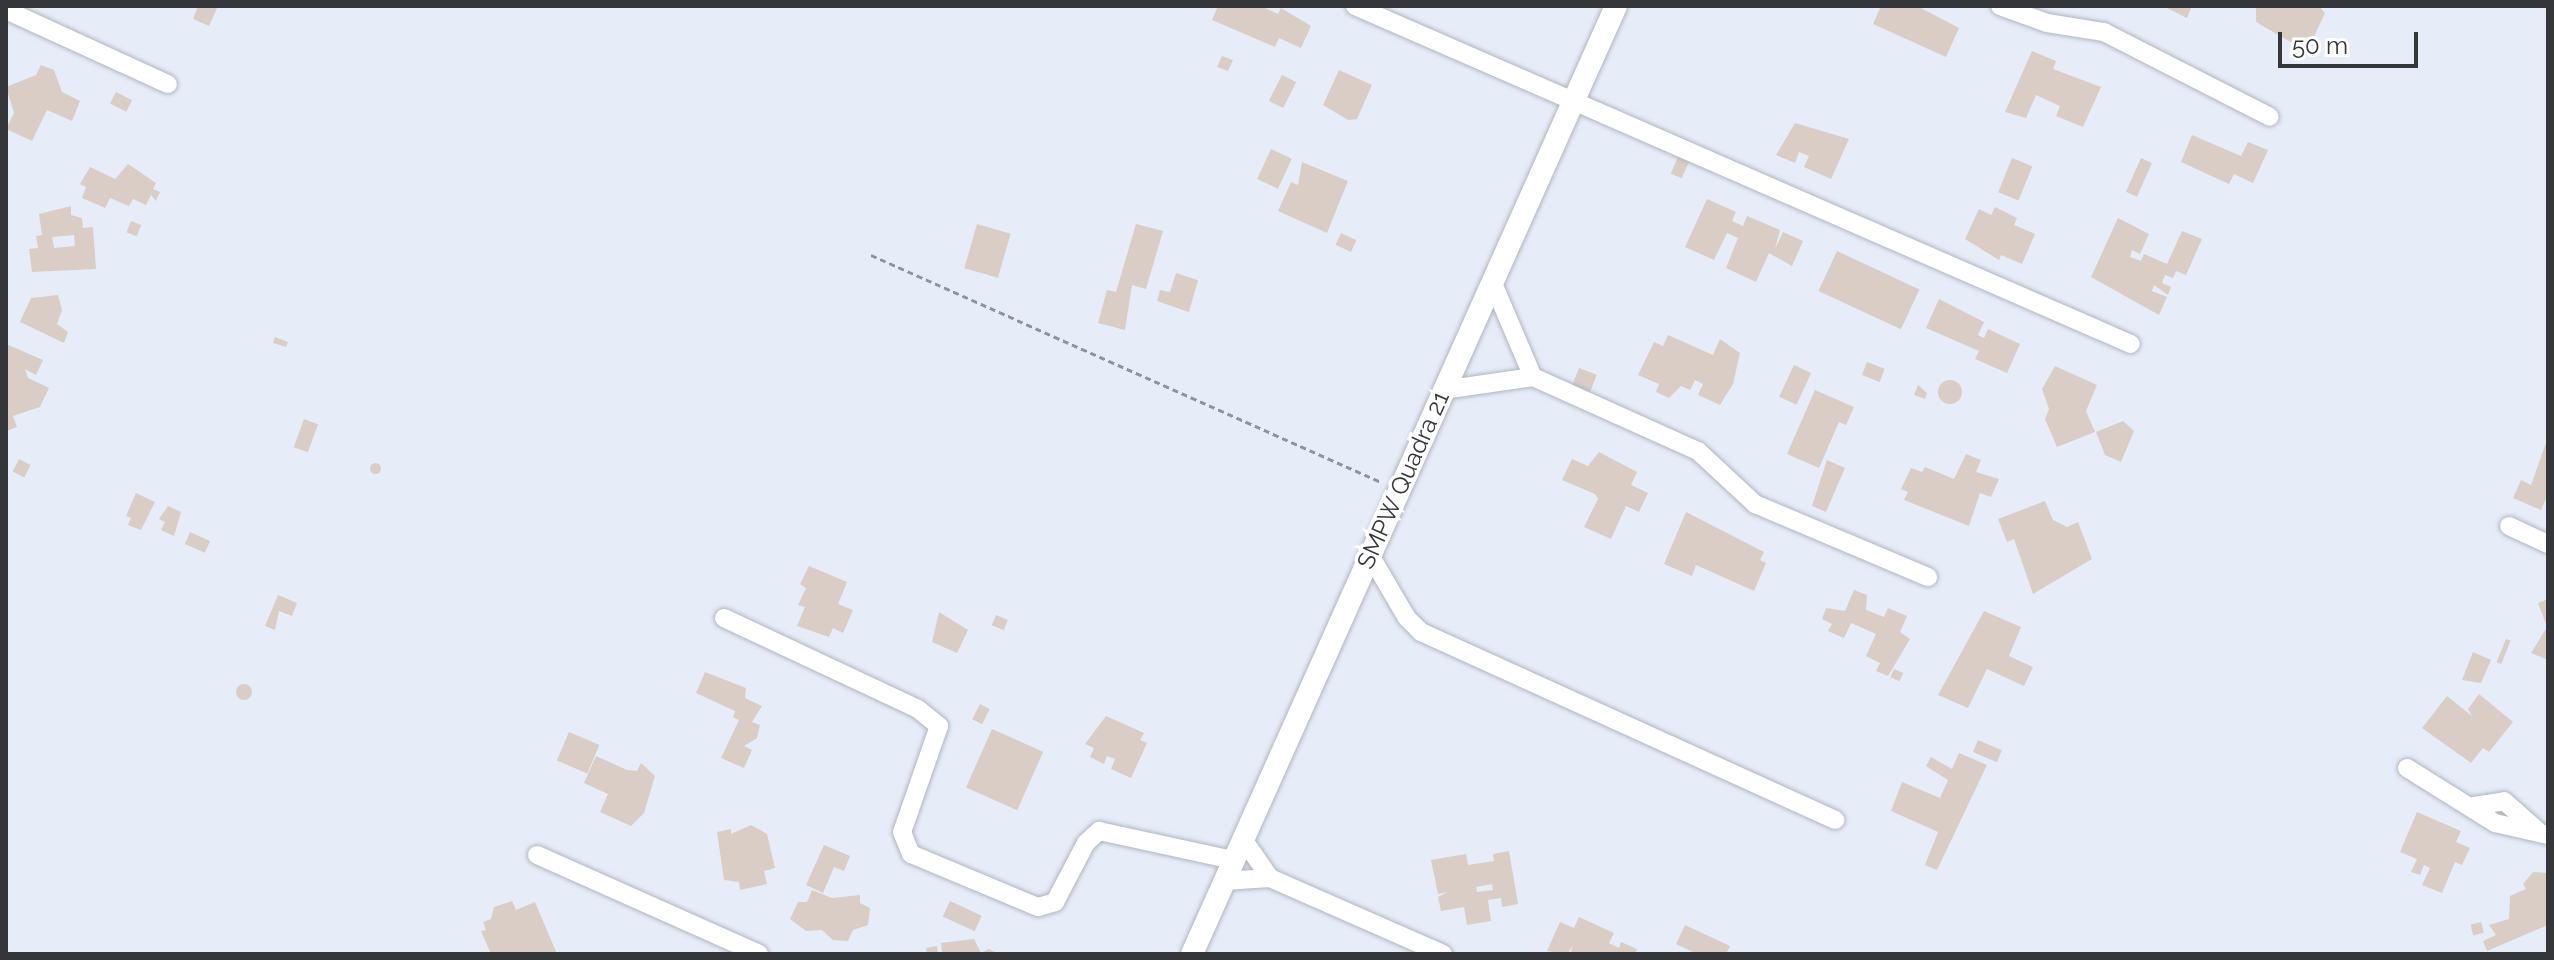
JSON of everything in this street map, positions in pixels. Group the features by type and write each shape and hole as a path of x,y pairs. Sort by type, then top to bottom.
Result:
{"street":[{"path":"1355,6 1575,97 2131,344"},
{"name":"SMPW Quadra 21","path":"1192,954 1616,6"},
{"path":"2000,6 2047,23 2104,32 2270,117"},
{"path":"6,10 168,84"},
{"path":"1492,281 1533,377"},
{"path":"1443,390 1533,377 1698,451 1755,504 1928,577"},
{"path":"2509,526 2548,544"},
{"path":"1370,555 1407,618 1421,632 1835,820"},
{"path":"724,618 918,709 939,726 902,832 911,854 1038,907 1061,894 1086,843 1099,831 1233,860"},
{"path":"2407,768 2474,806 2495,823 2543,833"},
{"path":"1243,839 1270,878"},
{"path":"537,855 759,954"},
{"path":"1224,881 1270,878 1443,954"}],"path":[{"path":"871,255 1399,490"}],"building":[{"path":"198,6 218,6 209,26 193,19"},
{"path":"1218,6 1261,6 1278,14 1281,8 1311,26 1301,48 1279,38 1275,47 1212,20"},
{"path":"1881,6 1917,6 1959,28 1946,57 1873,24"},
{"path":"2163,6 2192,6 2187,18"},
{"path":"2250,6 2319,6 2325,13 2309,47 2303,49 2256,22 2256,8"},
{"path":"2032,51 2056,61 2053,69 2101,87 2083,127 2056,116 2060,106 2036,95 2026,118 2005,112"},
{"path":"1222,56 1233,60 1228,71 1217,67"},
{"path":"41,65 54,70 62,92 80,101 72,121 47,110 32,141 6,129 14,113 6,87 36,75"},
{"path":"1339,70 1372,85 1357,119 1348,120 1323,105"},
{"path":"1282,75 1296,82 1283,108 1269,101"},
{"path":"116,92 132,100 126,112 110,104"},
{"path":"1795,123 1849,139 1831,179 1804,167 1809,156 1799,152 1795,163 1776,155"},
{"path":"2192,135 2241,156 2248,142 2268,150 2253,183 2234,174 2229,184 2181,162"},
{"path":"1271,149 1292,159 1278,189 1257,179"},
{"path":"1678,157 1689,162 1682,178 1671,173"},
{"path":"2012,158 2032,166 2019,201 1998,192"},
{"path":"2141,158 2152,163 2137,197 2126,192"},
{"path":"1302,162 1348,181 1327,233 1278,211 1291,182 1298,185"},
{"path":"128,164 156,183 153,189 160,192 156,201 151,195 146,205 133,199 129,206 110,198 105,208 82,198 86,187 80,184 90,167 115,179"},
{"path":"1707,199 1736,212 1732,221 1743,226 1747,216 1780,230 1775,249 1783,232 1803,241 1792,266 1769,253 1756,282 1726,268 1738,238 1727,233 1714,260 1685,247"},
{"path":"71,206 71,215 82,218 83,228 93,227 96,269 32,272 29,249 38,248 36,236 42,235 39,214","holes":["74,235 75,246 54,248 52,237"]},
{"path":"1995,207 2017,218 2014,225 2035,234 2022,264 2001,255 1999,260 1965,239 1979,209 1991,215"},
{"path":"2118,218 2149,234 2140,254 2132,250 2130,257 2141,261 2144,254 2167,264 2182,231 2202,239 2186,275 2176,271 2173,278 2165,275 2162,283 2171,287 2168,295 2154,285 2152,291 2167,297 2159,315 2091,277"},
{"path":"131,221 141,225 137,236 127,232"},
{"path":"977,224 1011,234 998,278 964,268"},
{"path":"1136,224 1163,231 1146,289 1132,285 1125,330 1098,323 1107,290 1116,292"},
{"path":"1341,233 1356,240 1351,252 1336,245"},
{"path":"1837,251 1919,289 1901,329 1818,291"},
{"path":"1176,273 1198,280 1189,312 1157,301 1160,290 1170,292"},
{"path":"58,295 62,310 57,324 68,332 64,343 20,322 31,298"},
{"path":"1939,299 1984,322 1978,335 1984,338 1988,329 2020,344 2007,373 1975,359 1979,351 1926,328"},
{"path":"1668,335 1713,355 1720,339 1740,353 1733,384 1720,405 1698,395 1703,384 1695,380 1690,390 1681,386 1669,398 1656,392 1659,384 1638,375 1654,342 1663,346"},
{"path":"275,337 288,342 286,347 273,343"},
{"path":"6,344 43,360 36,375 25,369 28,378 49,388 40,407 13,416 17,427 6,431"},
{"path":"1867,362 1885,369 1880,382 1862,375"},
{"path":"1794,365 1811,373 1796,405 1779,397"},
{"path":"2055,366 2097,385 2086,411 2095,432 2057,447 2045,419 2049,409 2042,389"},
{"path":"1579,368 1597,375 1589,394 1571,388"},
{"path":"1950,380 1958,384 1962,392 1958,400 1950,404 1942,400 1938,392 1942,384"},
{"path":"1918,385 1927,393 1925,399 1914,395"},
{"path":"1815,390 1854,407 1846,425 1839,422 1819,468 1787,454"},
{"path":"304,419 318,424 308,452 294,447"},
{"path":"2123,421 2134,431 2121,462 2105,455 2096,432"},
{"path":"2548,437 2548,494 2541,510 2513,498 2521,480 2531,485"},
{"path":"1599,452 1637,472 1631,485 1648,493 1639,512 1626,506 1611,539 1584,527 1598,499 1595,494 1562,480 1572,459 1588,466"},
{"path":"1966,454 1981,460 1976,472 1999,479 1991,497 1980,493 1969,526 1904,500 1908,492 1901,489 1911,468 1922,472 1925,467 1954,479"},
{"path":"19,459 31,465 24,477 13,471"},
{"path":"1827,460 1845,468 1826,512 1812,506"},
{"path":"375,462 381,468 375,474 369,468"},
{"path":"136,493 155,502 141,530 128,525 131,518 126,516"},
{"path":"2045,501 2053,520 2067,527 2078,522 2092,559 2033,594 2014,539 2007,542 1998,519"},
{"path":"168,506 181,512 174,536 161,530 165,522 159,519"},
{"path":"1686,512 1764,552 1760,560 1766,563 1754,591 1696,565 1692,576 1664,564"},
{"path":"190,532 210,541 205,553 185,544"},
{"path":"809,566 847,582 838,604 853,610 843,633 833,628 829,637 797,626 805,607 798,605 806,588 800,584"},
{"path":"1854,590 1867,595 1866,610 1884,617 1888,608 1907,616 1900,632 1910,639 1888,676 1876,671 1880,663 1866,656 1876,634 1851,623 1844,638 1828,631 1832,624 1822,619 1826,608 1845,611"},
{"path":"278,595 297,603 292,616 279,611 275,630 265,626"},
{"path":"2548,599 2548,660 2531,653 2547,627 2538,603"},
{"path":"1984,611 2021,627 2009,656 2033,667 2024,686 1987,669 1968,708 1938,695"},
{"path":"939,612 968,630 957,653 932,642"},
{"path":"996,615 1008,620 1004,630 992,625"},
{"path":"2506,639 2511,641 2501,664 2497,662"},
{"path":"2473,652 2491,660 2481,683 2462,680"},
{"path":"1894,669 1903,673 1899,681 1890,677"},
{"path":"705,672 746,688 745,698 762,706 752,722 760,725 757,738 744,746 752,750 744,768 721,758 739,720 733,717 735,711 696,693"},
{"path":"241,684 247,684 252,692 250,698 241,700 236,695 236,689"},
{"path":"2479,694 2513,722 2489,752 2483,748 2471,763 2422,728 2447,696 2472,716 2468,709"},
{"path":"980,704 990,709 982,724 972,719"},
{"path":"1106,716 1144,733 1140,740 1147,743 1131,778 1111,769 1115,759 1107,756 1104,764 1090,757 1094,748 1085,744"},
{"path":"992,729 1043,752 1017,810 966,787"},
{"path":"569,732 599,745 587,773 557,761"},
{"path":"1978,740 2002,750 1997,762 1973,752"},
{"path":"1959,753 1987,765 1937,870 1925,865 1938,832 1891,811 1902,782 1940,798 1948,780 1926,766 1931,757 1952,769"},
{"path":"596,756 627,770 637,771 641,763 655,776 644,813 631,826 600,812 608,794 584,783"},
{"path":"2417,812 2461,831 2456,842 2470,848 2462,865 2455,862 2442,893 2422,885 2430,868 2424,865 2420,875 2411,872 2417,859 2400,852"},
{"path":"751,825 767,834 775,868 764,871 767,884 740,890 739,882 724,880 717,832 731,829 731,834"},
{"path":"824,845 850,856 844,871 834,867 823,893 806,885"},
{"path":"1509,851 1518,904 1502,907 1501,898 1488,900 1491,921 1467,925 1464,907 1441,911 1438,897 1448,892 1438,894 1431,860 1466,854 1468,865 1494,861 1493,854","holes":["1492,884 1493,890 1477,892 1476,887"]},
{"path":"2533,872 2548,873 2548,925 2487,951 2483,941 2496,935 2489,925 2509,919 2510,896 2526,889 2523,884"},
{"path":"812,890 832,898 860,895 860,903 870,908 868,925 853,930 848,941 833,940 822,930 806,931 790,919 798,902 807,902"},
{"path":"512,901 516,910 535,902 557,954 491,954 481,931 486,930 483,922 491,919 494,907"},
{"path":"950,901 982,916 975,931 943,916"},
{"path":"1579,917 1614,933 1609,943 1619,948 1621,942 1637,949 1635,954 1571,954 1572,946 1568,954 1547,951 1560,922 1574,928"},
{"path":"2481,922 2484,933 2473,935 2470,925"},
{"path":"1685,925 1730,946 1726,954 1697,954 1676,944"},
{"path":"974,939 981,953 989,949 999,954 942,954 941,943"},
{"path":"937,946 938,954 927,954 926,948"}]}
